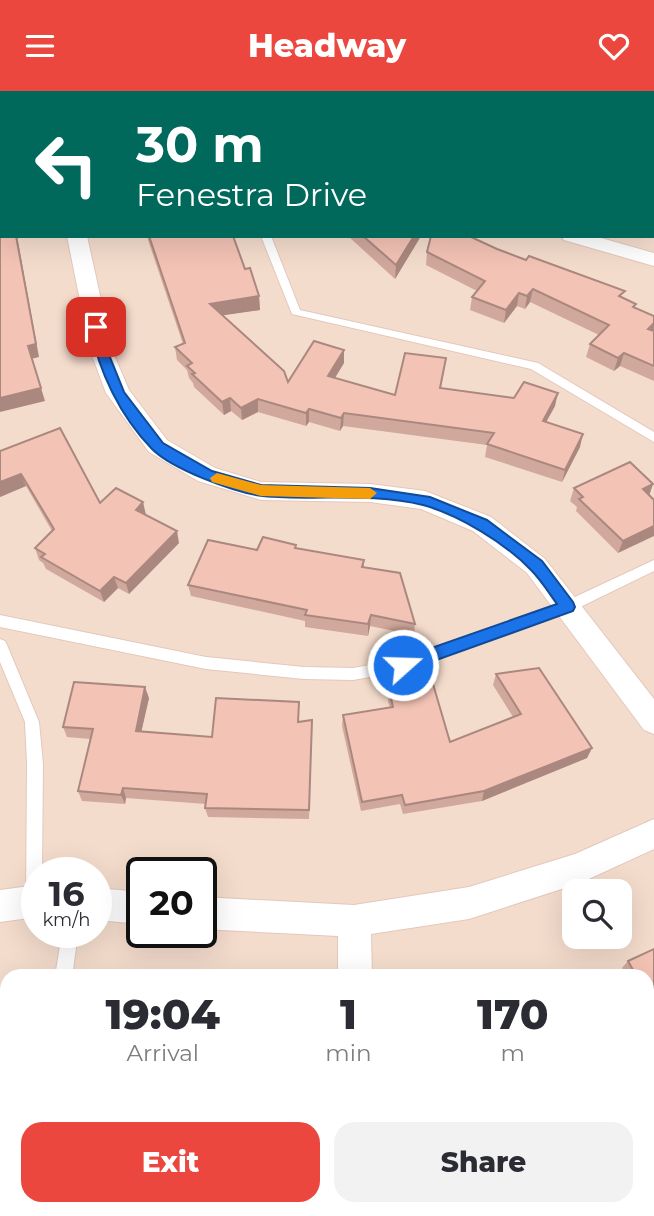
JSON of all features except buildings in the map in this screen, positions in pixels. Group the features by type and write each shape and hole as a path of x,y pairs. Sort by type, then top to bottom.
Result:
{"street":[{"path":"77,238 101,350 118,393 158,446 207,475 261,491 370,493 425,500 482,524 536,565 654,721"},
{"path":"578,238 654,260"},
{"path":"217,914 354,921 469,902 580,868 654,834"},
{"path":"0,906 21,902"},
{"path":"354,921 355,969"}],"lane":[{"path":"267,238 296,312 534,366 654,437"},
{"path":"0,621 206,663 304,673 353,674 403,665 567,607 654,565"},
{"path":"0,645 32,722 35,857"},
{"path":"64,969 68,948"}],"shaded area":[{"path":"0,238 654,238 654,969 0,969"}],"slow traffic":[{"path":"217,478 261,491 370,493"}],"route":[{"path":"96,327 101,350 118,393 158,446 207,475 261,491 370,493 425,500 482,524 536,565 567,607 403,665"}]}
